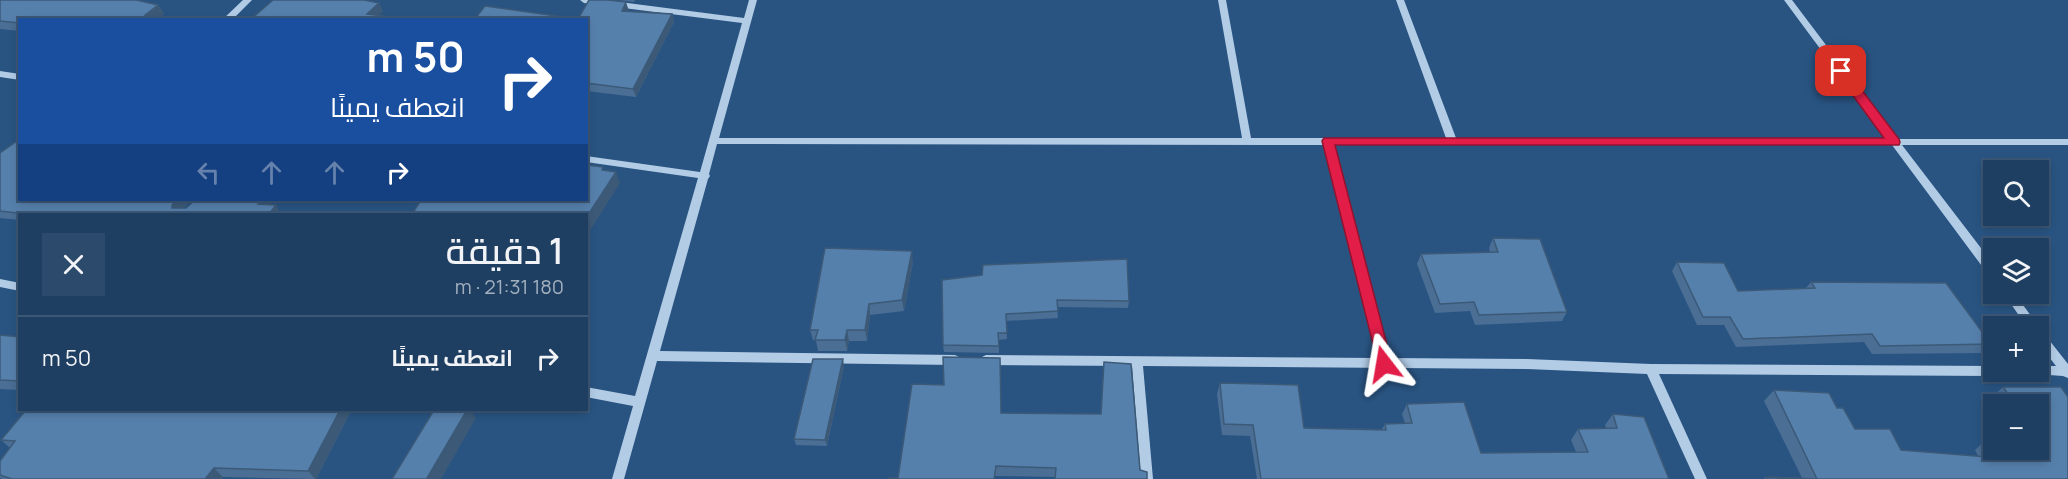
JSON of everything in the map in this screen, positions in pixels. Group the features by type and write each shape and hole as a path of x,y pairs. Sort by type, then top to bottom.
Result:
{"street":[{"path":"228,18 249,0"},
{"path":"584,0 747,21"},
{"path":"618,479 753,0"},
{"path":"1222,0 1247,140"},
{"path":"1401,0 1452,141"},
{"path":"1788,0 1983,259"},
{"path":"0,74 18,77"},
{"path":"715,141 2068,142"},
{"path":"1328,141 1384,364"},
{"path":"588,159 705,176"},
{"path":"0,283 18,287"},
{"path":"2016,304 2025,316"},
{"path":"2049,348 2068,372"},
{"path":"652,356 1527,364 1651,369 1983,371"},
{"path":"1137,362 1147,479"},
{"path":"1651,369 1701,479"},
{"path":"2049,371 2068,372"},
{"path":"588,392 639,402"}],"building":[{"path":"0,0 136,0 158,5 145,15 158,18 18,18 18,23 0,21"},
{"path":"273,0 364,0 379,3 367,14 400,18 252,18"},
{"path":"589,0 626,2 622,11 672,14 633,89 588,83 588,18 579,18"},
{"path":"485,6 571,18 476,18"},
{"path":"18,140 18,201 176,201 172,208 186,208 194,201 261,201 258,204 276,205 270,213 18,213 0,211 0,153"},
{"path":"588,165 603,167 602,170 616,172 588,215 588,213 413,213 420,201 588,201"},
{"path":"1493,238 1540,239 1567,312 1479,315 1474,302 1440,304 1421,254 1498,252"},
{"path":"825,248 912,251 902,300 869,304 865,330 847,330 845,340 815,340 818,330 810,330"},
{"path":"1127,259 1129,301 1057,300 1058,311 1006,314 1007,333 998,333 999,346 943,345 942,280 982,275 983,265"},
{"path":"1677,262 1724,263 1738,291 1815,288 1811,282 1946,283 1983,333 1983,344 1880,346 1872,334 1743,339 1730,317 1703,317"},
{"path":"0,335 18,337 18,381 0,380"},
{"path":"943,357 1000,358 1001,413 1101,414 1104,362 1131,364 1140,470 1147,472 1147,479 1055,479 1056,468 996,466 994,479 889,479 898,478 912,384 944,385"},
{"path":"813,359 843,359 825,440 794,439"},
{"path":"1220,383 1298,385 1304,428 1386,430 1385,424 1412,423 1407,404 1464,402 1481,453 1588,452 1578,429 1617,428 1613,414 1644,417 1669,479 1261,479 1253,425 1224,424"},
{"path":"2003,387 2061,387 2068,397 2068,479 1817,479 1774,390 1829,393 1837,408 1843,408 1855,429 1890,429 1901,450 1983,457 1983,460 2049,460 2049,394 2008,394"},
{"path":"25,411 339,411 308,471 214,468 205,479 12,479 0,475 0,461 15,441 1,440"},
{"path":"433,411 466,411 427,478 437,479 392,479"},
{"path":"1766,477 1817,479 1767,479"}],"route":[{"path":"1384,364 1328,141 1894,142 1841,71"}]}
